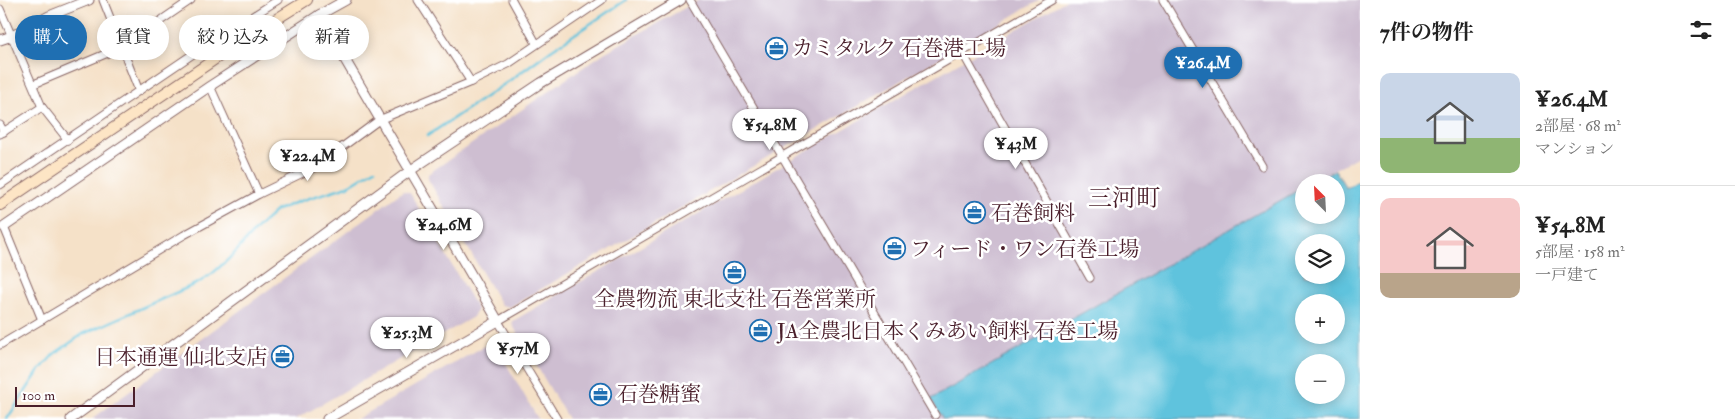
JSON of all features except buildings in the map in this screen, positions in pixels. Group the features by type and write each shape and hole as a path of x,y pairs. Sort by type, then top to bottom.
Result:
{"main road":[{"path":"0,205 246,38 307,0"}],"street":[{"path":"0,40 12,36 49,16 89,0"},
{"path":"103,0 109,15"},
{"path":"169,15 191,0"},
{"path":"0,185 196,52 278,0"},
{"path":"319,15 346,0"},
{"path":"418,0 471,82"},
{"path":"512,0 536,43"},
{"path":"0,345 184,235 259,194 315,167 379,120 471,82 508,64 536,43 602,0"},
{"path":"71,419 411,170 541,83 681,0"},
{"path":"690,0 936,416"},
{"path":"327,419 1052,0"},
{"path":"1163,0 1262,166"},
{"path":"0,8 34,84 42,107 68,140"},
{"path":"42,320 4,227 210,86 297,29"},
{"path":"962,52 1090,278"},
{"path":"34,84 97,58"},
{"path":"127,60 139,91"},
{"path":"345,60 557,419"},
{"path":"210,86 259,194"},
{"path":"1,130 42,107"}],"shaded area":[{"path":"699,0 1040,0 510,307 501,305 428,179 428,174 604,53"},
{"path":"1067,0 1360,0 1360,155 1326,174 1295,174 1295,192 932,399 943,419 568,419 512,324 513,321"},
{"path":"403,191 410,193 477,309 473,317 296,419 92,419"},
{"path":"493,341 538,419 357,419"}],"water":[{"path":"1335,170 1337,174 1327,174"},
{"path":"1360,180 1360,419 943,419 931,399 1295,192 1295,224 1345,224 1345,186 1346,188"}],"waterway":[{"path":"427,136 626,0"},
{"path":"7,419 39,371 54,354 83,334 198,283 232,256 258,227 277,210 348,186 375,169"}],"place":[{"name":"カミタルク 石巻港工場","path":"776,48"},
{"name":"石巻飼料","path":"975,213"},
{"name":"フィード・ワン石巻工場","path":"894,249"},
{"name":"全農物流 東北支社 石巻営業所","path":"735,272"},
{"name":"JA全農北日本くみあい飼料 石巻工場","path":"761,331"},
{"name":"日本通運 仙北支店","path":"283,357"},
{"name":"石巻糖蜜","path":"601,394"}],"district":[{"name":"三河町","path":"1124,198"}]}
